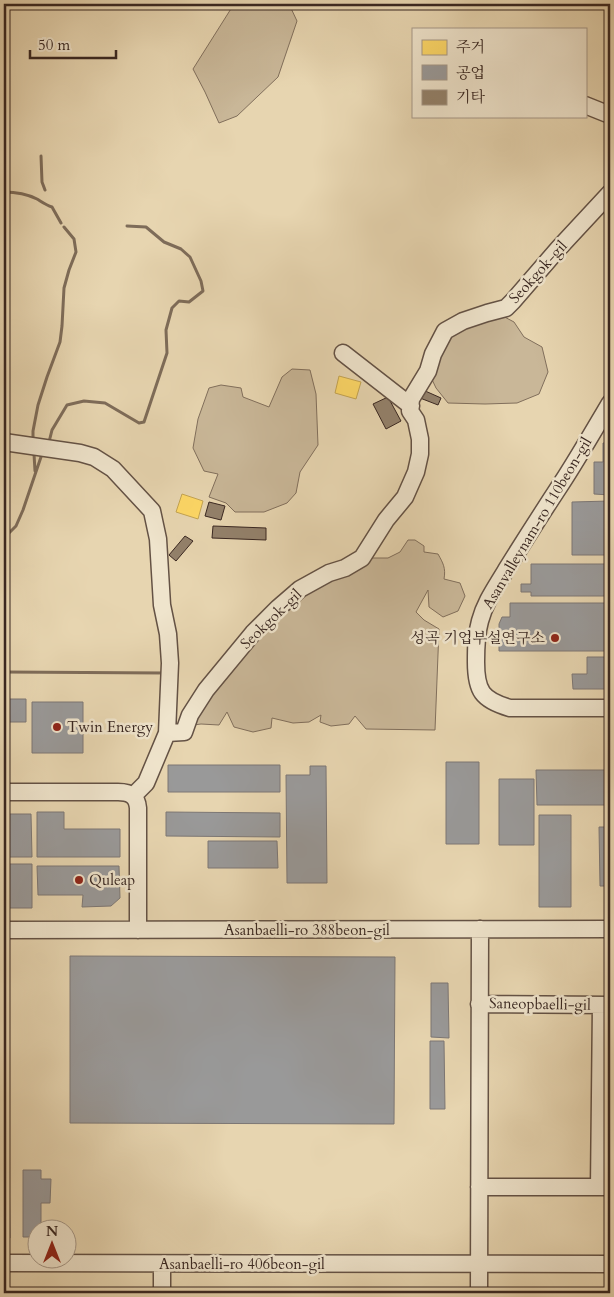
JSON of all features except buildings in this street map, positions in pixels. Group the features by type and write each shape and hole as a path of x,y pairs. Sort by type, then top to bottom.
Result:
{"street":[{"path":"586,105 610,114"},
{"name":"Seokgok-gil","path":"167,733 184,732 190,715 206,690 254,633 278,608 300,589 362,558 386,520 405,497 416,472 420,454 420,440 416,420 410,411 411,399 428,371 433,354 445,331 463,322 506,308 610,193"},
{"path":"343,353 411,406"},
{"name":"Asanvalleynam-ro 110beon-gil","path":"610,403 488,600 480,622 476,644 478,684 483,694 497,704 510,708 610,708"},
{"path":"4,442 80,453 94,457 113,469 152,512 158,540 162,605 168,634 170,663 167,733 146,784 134,796"},
{"path":"4,792 118,792 134,796 138,808 138,930"},
{"path":"479,1293 480,929"},
{"name":"Asanbaelli-ro 388beon-gil","path":"4,930 610,929"},
{"name":"Saneopbaelli-gil","path":"480,1004 605,1005 604,1187 480,1187"},
{"name":"Asanbaelli-ro 406beon-gil","path":"4,1263 610,1264"},
{"path":"162,1264 162,1293"}],"shaded area":[{"path":"234,4 289,4 297,21 278,77 237,116 219,123 193,69"},
{"path":"497,313 514,322 524,337 542,347 548,372 539,394 517,403 448,403 436,388 428,371 445,331"},
{"path":"292,369 310,370 316,394 318,445 300,472 296,493 287,503 264,512 235,512 226,503 209,497 218,474 204,471 193,448 198,419 209,388 221,385 241,388 243,397 269,407 282,377"},
{"path":"408,540 415,540 424,546 424,552 438,554 444,566 444,579 460,583 465,596 458,611 443,617 429,607 428,590 416,612 424,620 439,629 435,730 366,729 355,716 349,724 331,726 320,722 321,715 309,722 293,723 272,718 271,728 253,732 234,727 227,712 219,725 201,724 186,726 278,608 362,558 388,558 400,552"}],"waterway":[{"path":"41,156 42,182 45,190"},
{"path":"4,192 29,196 52,207"},
{"path":"52,207 61,223"},
{"path":"49,442 52,430 67,405 84,401 105,403 139,423 144,422 167,353 166,330 172,308 179,301 189,302 203,291 201,281 190,257 181,249 164,242 146,227 127,226"},
{"path":"33,441 38,405 60,342 64,288 76,252 74,239 64,227"},
{"path":"34,454 35,471"},
{"path":"4,538 16,526 42,454"},
{"path":"4,672 164,673"}],"place":[{"name":"성곡 기업부설연구소","path":"555,638"},
{"name":"Twin Energy","path":"57,727"},
{"name":"Quleap","path":"79,880"}]}
